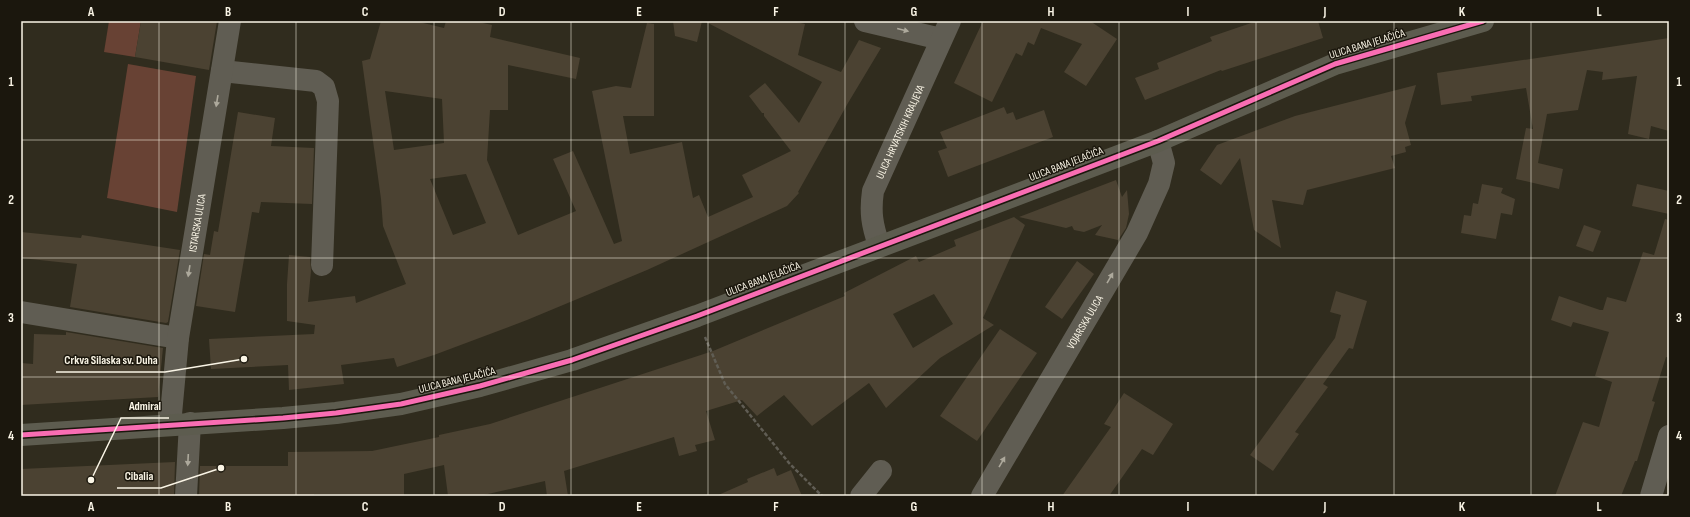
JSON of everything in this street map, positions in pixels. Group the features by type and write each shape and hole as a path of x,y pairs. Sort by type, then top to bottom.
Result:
{"main road":[{"name":"ULICA BANA JELAČIĆA","path":"21,434 290,417 401,404 480,386 572,360 697,316 879,245 1158,141 1335,64 1483,21"}],"street":[{"name":"ISTARSKA ULICA","path":"186,496 180,424 178,338 230,21"},
{"path":"865,21 945,30"},
{"name":"ULICA HRVATSKIH KRALJEVA","path":"879,245 873,226 870,209 873,191 945,30"},
{"path":"222,71 316,81 324,87 328,100 322,264"},
{"name":"VOJARSKA ULICA","path":"982,496 1137,233 1159,184 1164,163 1158,141"},
{"path":"21,312 178,338"},
{"path":"1652,496 1665,462 1669,436"},
{"path":"861,496 881,471"}],"path":[{"path":"697,316 725,384 789,463 822,496"}],"shaded area":[{"path":"109,21 141,21 135,57 104,52"},
{"path":"128,64 196,76 177,212 107,198"}],"building":[{"path":"141,21 217,21 209,70 135,57"},
{"path":"381,21 415,21 444,28 446,21 474,21 492,25 490,37 580,58 576,79 508,65 508,110 490,110 487,160 518,235 576,211 553,159 573,151 614,244 622,241 592,91 616,86 631,88 647,23 654,24 654,116 623,116 630,154 682,142 693,198 699,195 708,217 753,197 742,175 791,151 764,116 764,113 762,113 749,96 765,83 799,123 822,82 704,21 792,21 805,24 798,55 841,72 859,40 881,48 848,103 798,192 799,193 787,206 647,270 527,320 434,355 397,367 394,358 341,365 344,384 289,390 288,365 211,369 209,339 314,334 315,325 287,321 289,255 310,257 311,271 308,302 355,296 356,303 406,284 383,226 381,199 362,61 370,59","holes":["385,91 442,99 444,143 394,150","466,174 486,223 453,235 430,179"]},
{"path":"673,21 702,21 697,42 675,36"},
{"path":"983,21 1090,21 1117,39 1086,86 1064,72 1082,44 1041,28 1034,45 1028,42 1022,56 1016,53 992,102 954,83"},
{"path":"1257,21 1318,21 1323,38 1222,71 1221,70 1145,100 1135,78 1159,69 1157,63 1212,41 1210,37"},
{"path":"1669,38 1669,131 1651,126 1649,139 1628,134 1637,76 1602,80 1603,72 1587,70 1578,110 1547,114 1538,163 1563,169 1559,189 1516,179 1526,128 1533,129 1526,88 1471,96 1472,101 1441,105 1437,73"},
{"path":"1416,85 1405,123 1411,145 1405,147 1406,152 1391,156 1395,168 1307,190 1303,205 1272,200 1281,248 1254,230 1240,158 1221,185 1200,170 1217,145 1295,116"},
{"path":"1004,107 1007,114 1013,112 1016,120 1044,110 1053,137 948,177 938,151 947,148 940,132"},
{"path":"238,112 275,118 271,146 314,148 312,204 261,202 259,213 252,212 235,312 196,306 204,254 210,255 214,231 218,232"},
{"path":"1116,180 1122,197 1127,190 1129,214 1126,228 1118,240 1095,235 1102,225 1084,232 1074,230 1072,226 1066,228 1019,217"},
{"path":"1482,184 1503,188 1501,193 1515,199 1512,215 1501,213 1496,239 1461,233 1464,215 1471,216 1473,203 1478,204"},
{"path":"1637,184 1669,191 1669,214 1632,206"},
{"path":"1014,217 1025,225 983,318 994,325 940,358 886,408 869,383 812,426 784,395 757,416 742,400 706,411 715,440 695,445 697,451 679,456 674,437 564,471 568,496 547,496 545,481 479,496 448,496 444,465 404,474 404,496 314,494 314,496 199,496 200,466 288,466 288,452 372,451 439,437 439,435 490,424 713,351 845,296 844,293 916,256 919,262 956,246 954,240","holes":["934,294 953,324 913,348 893,314"]},
{"path":"1665,219 1669,220 1669,358 1666,357 1652,401 1655,402 1637,461 1635,461 1621,496 1555,496 1583,422 1599,427 1612,382 1595,376 1609,332 1573,322 1571,327 1551,320 1559,296 1600,310 1603,310 1607,297 1626,302 1643,252 1654,255"},
{"path":"1584,225 1601,231 1593,252 1576,246"},
{"path":"21,232 81,238 82,235 180,250 168,322 166,323 70,307 77,264 21,258"},
{"path":"1077,261 1094,274 1062,319 1045,307"},
{"path":"1336,291 1367,301 1353,349 1349,348 1323,384 1328,387 1295,432 1299,434 1273,471 1250,455 1335,338 1341,315 1330,312"},
{"path":"1000,329 1037,353 977,441 940,416"},
{"path":"66,332 163,348 158,397 21,405 21,363 33,364 34,334 66,335"},
{"path":"1124,393 1173,424 1153,455 1142,449 1109,496 1062,496 1111,427 1104,424"},
{"path":"175,462 174,496 21,496 21,469"},
{"path":"774,468 777,476 791,470 802,496 716,496 748,482 747,479"}],"cycle path":[{"path":"21,435 283,418 336,413 401,404 480,386 572,360 697,316 1158,141 1335,64 1483,21"}],"place":[{"name":"Crkva Silaska sv. Duha","path":"244,359"},
{"name":"Cibalia","path":"221,468"},
{"name":"Admiral","path":"91,480"}]}
